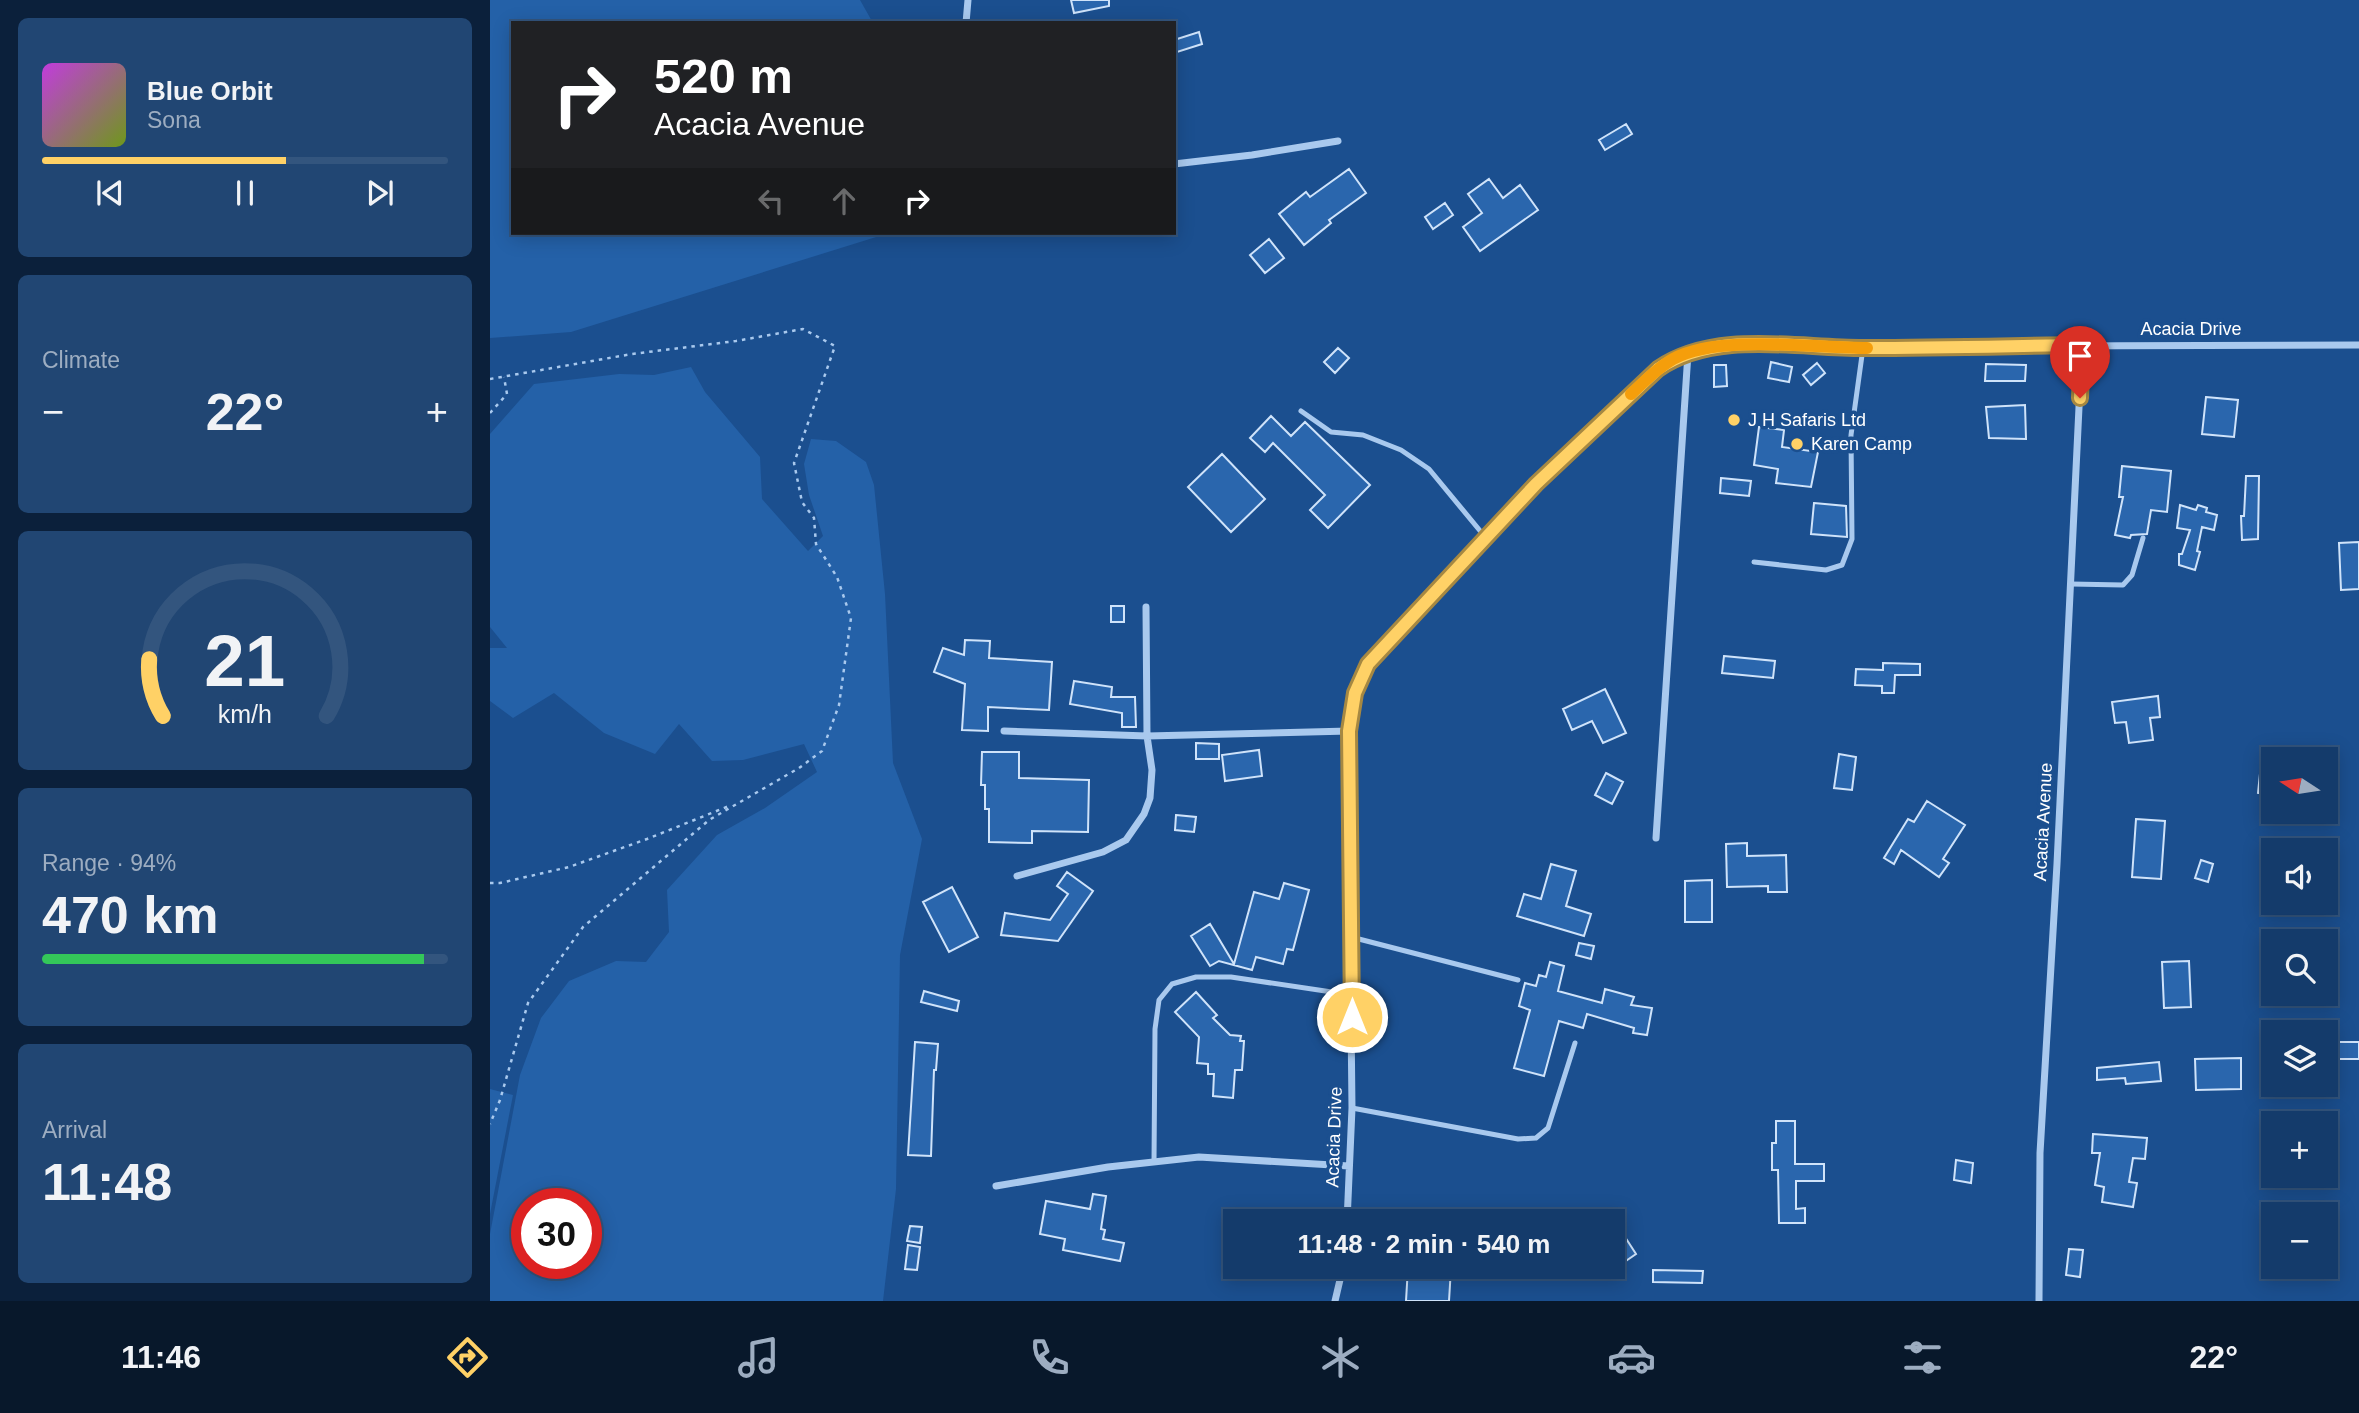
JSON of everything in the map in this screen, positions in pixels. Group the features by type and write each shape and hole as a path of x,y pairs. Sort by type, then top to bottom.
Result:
{"street":[{"path":"966,21 968,0"},
{"path":"1176,164 1339,141"},
{"name":"Acacia Drive","path":"1347,1209 1352,1108 1349,731 1355,693 1368,664 1536,484 1658,369 1688,353 1714,347 1782,344 1863,348 2359,345"},
{"name":"Acacia Avenue","path":"2039,1301 2040,1153 2082,345"},
{"path":"1656,838 1688,353"},
{"path":"1017,876 1103,852 1126,840 1144,814 1150,798 1152,770 1147,736 1146,607"},
{"path":"1004,731 1147,736 1349,731"},
{"path":"996,1186 1199,1157 1349,1166"},
{"path":"1335,1301 1340,1279"}],"lane":[{"path":"1754,562 1826,570 1842,565 1847,556 1852,539 1851,435 1863,348"},
{"path":"1301,411 1331,432 1363,435 1401,450 1429,470 1486,538"},
{"path":"2071,584 2123,586 2132,575 2143,538"},
{"path":"1352,937 1518,980"},
{"path":"1154,1162 1155,1029 1159,1000 1172,984 1196,977 1231,977 1352,995"},
{"path":"1352,1108 1518,1139 1536,1138 1548,1128 1575,1043"}],"path":[{"path":"490,379 632,354 736,341 803,329 835,346 794,463 802,502 814,518 816,544 837,577 852,618 839,705 822,751 799,768 709,820 583,927 527,1003 500,1100 490,1124"},
{"path":"490,413 507,394 504,377"},
{"path":"490,883 569,867 738,802"}],"shaded area":[{"path":"490,0 860,0 872,21 511,21 511,235 883,235 571,332 490,338"},
{"path":"691,367 705,392 760,457 762,499 808,551 823,536 809,495 804,464 811,439 836,441 866,462 874,485 885,594 893,763 922,839 900,955 896,1189 883,1301 490,1301 490,1234 520,1075 541,1018 569,981 616,961 646,962 669,932 667,890 717,835 765,808 817,772 804,744 743,760 712,761 679,724 655,754 604,733 554,693 513,718 490,701 490,648 507,648 490,627 490,434 534,384 619,374 654,375"},
{"path":"490,1089 513,1095 490,1214"}],"building":[{"path":"1071,0 1109,0 1109,6 1074,13"},
{"path":"1199,32 1202,44 1176,52 1176,39"},
{"path":"1626,124 1632,134 1605,150 1599,140"},
{"path":"1349,169 1366,193 1329,220 1331,223 1304,245 1279,214 1306,192 1310,197"},
{"path":"1489,179 1503,198 1520,185 1538,210 1480,251 1463,227 1482,213 1468,194"},
{"path":"1445,203 1453,215 1433,229 1425,217"},
{"path":"1269,239 1284,258 1265,273 1250,255"},
{"path":"1338,348 1349,358 1335,373 1324,362"},
{"path":"1771,362 1792,367 1789,382 1768,378"},
{"path":"1817,363 1825,373 1811,385 1803,375"},
{"path":"1986,364 2026,365 2025,381 1985,381"},
{"path":"1714,365 1726,365 1727,386 1714,387"},
{"path":"2206,397 2238,400 2234,437 2202,434"},
{"path":"2025,405 2026,439 1989,438 1986,407"},
{"path":"1271,416 1291,436 1305,422 1370,485 1328,528 1310,510 1325,495 1273,443 1265,452 1250,438"},
{"path":"1759,427 1784,430 1782,447 1818,452 1811,487 1776,483 1778,469 1754,465"},
{"path":"1222,454 1265,499 1231,532 1188,487"},
{"path":"2122,466 2171,471 2167,512 2151,510 2147,534 2131,535 2130,538 2115,535 2123,497 2119,497"},
{"path":"2246,476 2259,476 2258,539 2242,540 2241,516 2244,516"},
{"path":"1721,478 1751,481 1749,496 1720,493"},
{"path":"1814,503 1846,506 1847,537 1811,534"},
{"path":"2180,505 2196,510 2198,505 2207,508 2206,512 2217,515 2214,530 2202,527 2195,570 2179,565 2179,554 2182,554 2190,530 2177,528"},
{"path":"2359,542 2359,589 2341,590 2339,543"},
{"path":"1111,606 1124,606 1124,622 1111,622"},
{"path":"965,640 990,641 989,658 1052,662 1049,710 988,707 988,731 962,730 965,684 934,672 943,648 964,655"},
{"path":"1724,656 1775,661 1773,678 1722,673"},
{"path":"1883,663 1920,664 1920,675 1895,675 1894,693 1882,693 1882,686 1855,685 1856,669 1883,670"},
{"path":"1074,681 1112,687 1111,697 1135,697 1136,727 1122,727 1122,713 1070,704"},
{"path":"1605,689 1626,733 1603,743 1592,721 1572,730 1563,709"},
{"path":"2158,696 2160,717 2150,718 2153,740 2129,743 2126,722 2115,723 2112,702"},
{"path":"1196,743 1219,744 1219,759 1196,759"},
{"path":"1259,750 1262,776 1225,781 1222,755"},
{"path":"982,752 1019,752 1019,778 1089,780 1088,832 1032,831 1032,843 989,842 989,809 985,809 985,785 981,785"},
{"path":"1839,754 1856,757 1852,790 1834,788"},
{"path":"2261,764 2261,793 2258,793"},
{"path":"1606,773 1623,782 1612,804 1595,795"},
{"path":"1927,801 1965,825 1943,859 1949,863 1939,877 1901,850 1894,864 1884,858 1908,819 1914,822"},
{"path":"1176,815 1196,817 1194,832 1175,830"},
{"path":"2136,819 2165,821 2161,879 2132,877"},
{"path":"1747,843 1747,856 1786,855 1787,892 1768,892 1768,886 1727,887 1726,844"},
{"path":"2201,860 2213,864 2208,882 2195,878"},
{"path":"1551,864 1576,871 1566,906 1591,914 1584,936 1517,916 1524,894 1541,899"},
{"path":"1067,872 1093,891 1058,941 1001,935 1005,913 1050,920 1068,894 1057,886"},
{"path":"1712,880 1712,922 1685,922 1685,881"},
{"path":"1284,883 1309,890 1293,950 1287,949 1283,964 1256,957 1252,970 1219,961 1210,966 1191,936 1210,924 1234,964 1254,892 1279,899"},
{"path":"952,887 978,937 949,952 923,902"},
{"path":"1579,943 1594,946 1591,959 1576,955"},
{"path":"2189,961 2191,1007 2164,1008 2162,962"},
{"path":"1550,962 1564,966 1558,991 1602,1003 1605,989 1634,997 1631,1005 1652,1008 1647,1035 1633,1033 1634,1028 1587,1014 1583,1028 1559,1021 1544,1076 1514,1068 1530,1010 1519,1006 1525,983 1536,986 1539,975 1546,977"},
{"path":"924,991 959,1001 957,1011 921,1002"},
{"path":"1196,992 1217,1015 1213,1018 1230,1035 1241,1036 1240,1041 1244,1041 1242,1070 1235,1070 1233,1098 1213,1096 1214,1074 1208,1074 1208,1064 1197,1063 1199,1037 1175,1012"},
{"path":"915,1042 938,1044 934,1070 931,1156 908,1155"},
{"path":"2338,1042 2359,1042 2359,1059 2338,1059"},
{"path":"2241,1058 2241,1089 2196,1090 2195,1059"},
{"path":"2159,1062 2161,1081 2126,1084 2125,1078 2097,1080 2097,1068"},
{"path":"1776,1121 1795,1121 1795,1164 1824,1164 1824,1181 1796,1181 1796,1209 1805,1208 1805,1223 1779,1223 1778,1170 1772,1170 1772,1143 1776,1143"},
{"path":"2093,1134 2147,1138 2145,1159 2133,1158 2129,1182 2137,1183 2133,1207 2102,1202 2104,1187 2095,1185 2100,1153 2092,1153"},
{"path":"1956,1160 1973,1163 1971,1183 1954,1180"},
{"path":"1093,1194 1106,1196 1101,1229 1105,1230 1103,1239 1124,1243 1120,1261 1063,1250 1065,1239 1040,1234 1046,1201 1090,1209"},
{"path":"910,1226 922,1227 920,1243 907,1241"},
{"path":"1625,1237 1636,1254 1625,1262"},
{"path":"908,1245 920,1247 917,1270 905,1269"},
{"path":"2069,1249 2083,1250 2080,1277 2066,1275"},
{"path":"1653,1270 1703,1271 1702,1283 1653,1282"},
{"path":"1407,1279 1450,1279 1449,1301 1406,1301"}],"slow traffic":[{"path":"1631,394 1673,359 1714,347 1782,344 1867,348"}],"place":[{"name":"J H Safaris Ltd","path":"1734,420"},
{"name":"Karen Camp","path":"1797,444"}],"route":[{"path":"1352,1017 1349,731 1355,693 1368,664 1536,484 1658,369 1688,353 1714,347 1782,344 1863,348 2082,345 2080,398"}]}
